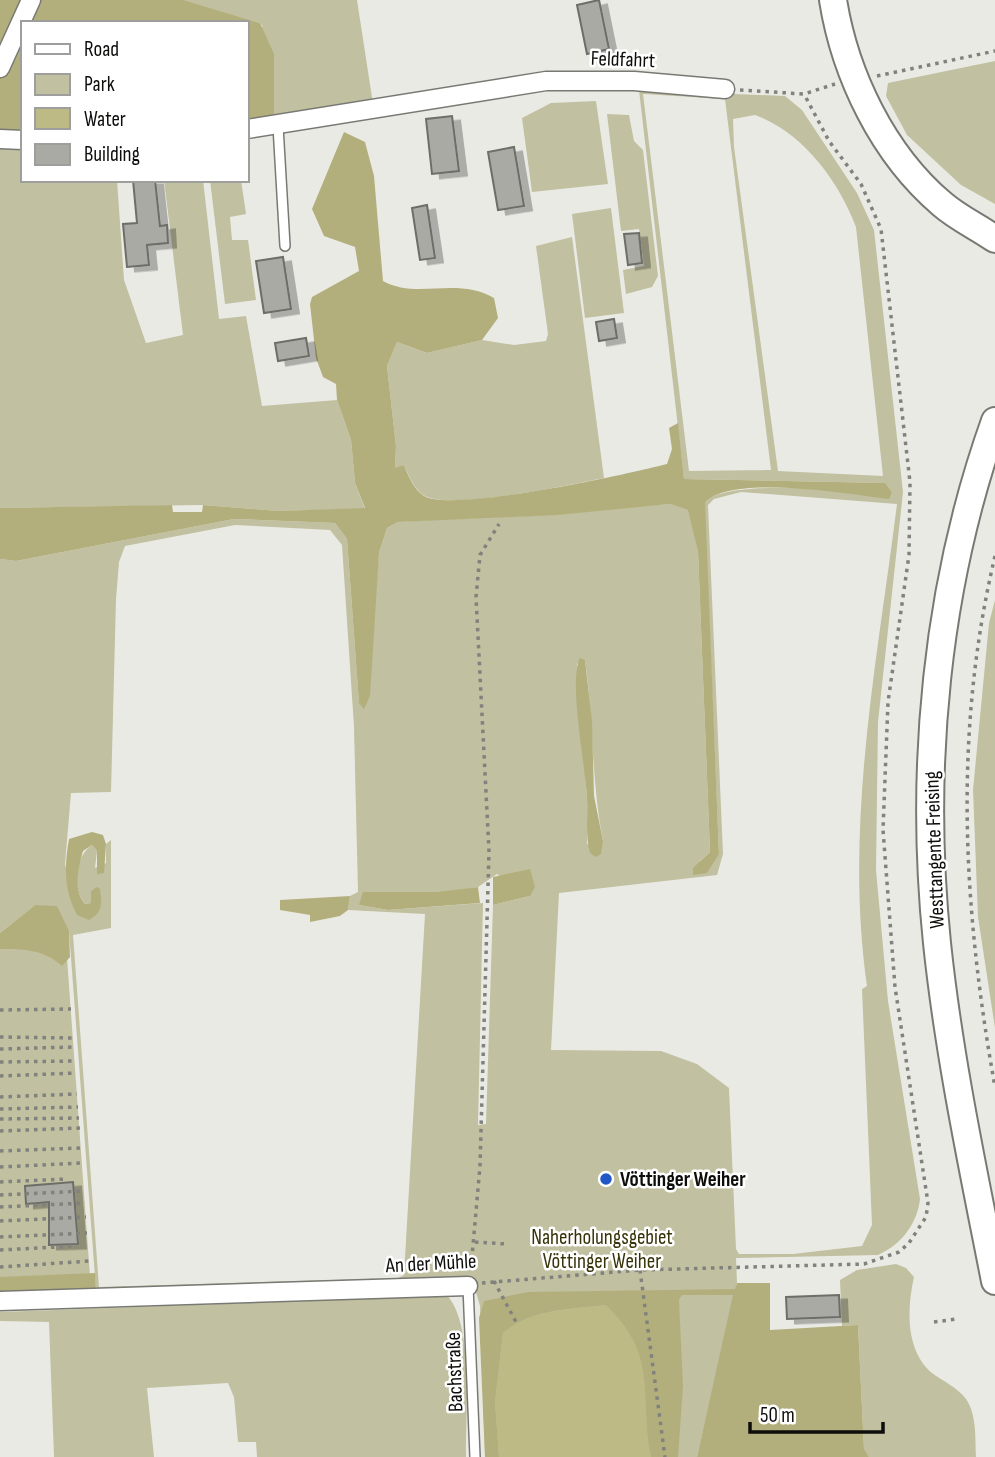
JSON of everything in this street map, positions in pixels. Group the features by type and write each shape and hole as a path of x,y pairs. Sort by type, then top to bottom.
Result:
{"main road":[{"path":"833,0 856,80 891,147 919,182 942,204 991,234"},
{"name":"Westtangente Freising","path":"995,421 952,577 935,705 930,794 932,875 946,1017 995,1281"}],"street":[{"path":"21,21 31,0"},
{"path":"0,68 21,22"},
{"name":"Feldfahrt","path":"248,129 546,81 634,81 725,89"},
{"path":"0,139 21,140"},
{"name":"An der Mühle","path":"0,1301 468,1286"}],"lane":[{"path":"278,126 285,246"},
{"name":"Bachstraße","path":"468,1286 475,1457"}],"path":[{"path":"725,89 804,94 856,80 995,51"},
{"name":"An der Mühle","path":"468,1286 494,1281 640,1270 864,1264 900,1252 919,1231 928,1203 895,987 883,830 888,702 909,555 910,482 881,229 861,184 829,141 804,94"},
{"path":"468,1286 475,1242 484,1055 489,837 476,597 480,555 499,524"},
{"path":"995,556 975,663 967,737 966,811 973,942 995,1087"},
{"path":"0,1010 71,1009"},
{"path":"0,1037 73,1038"},
{"path":"0,1049 74,1047"},
{"path":"0,1062 75,1061"},
{"path":"0,1076 76,1073"},
{"path":"0,1097 77,1094"},
{"path":"0,1109 78,1107"},
{"path":"0,1119 79,1118"},
{"path":"0,1131 80,1128"},
{"path":"0,1151 81,1148"},
{"path":"0,1167 82,1163"},
{"path":"0,1182 67,1179"},
{"path":"0,1195 84,1191"},
{"path":"0,1207 85,1203"},
{"path":"0,1221 86,1217"},
{"path":"0,1237 87,1233"},
{"path":"475,1242 506,1244"},
{"path":"0,1250 77,1246"},
{"path":"0,1266 90,1261"},
{"path":"640,1270 665,1457"},
{"path":"494,1281 516,1322"},
{"path":"934,1322 957,1319"}],"green space":[{"path":"0,0 357,0 373,104 274,122 248,23 263,27 260,23 188,2 240,21"},
{"path":"995,61 995,204 961,185 907,135 886,96 888,83"},
{"name":"Naherholungsgebiet Vöttinger Weiher","path":"639,90 785,96 802,110 857,193 874,230 903,492 878,722 876,870 888,1001 920,1199 916,1217 907,1232 894,1245 878,1255 736,1258 737,1283 697,1457 485,1457 480,1306 475,1289 96,1290 69,931 35,905 0,933 0,559 16,561 234,519 335,523 347,539 359,702 364,708 379,553 387,528 398,522 670,504 689,510 698,552 710,852 699,862 719,854 704,502 738,490 764,488 892,492 884,483 684,479","holes":["643,94 725,99 771,470 689,471","755,115 772,123 789,133 817,160 848,209 856,227 883,476 778,471 734,147 733,119","741,492 897,504 873,684 861,805 861,926 867,986 862,989 872,1225 862,1246 793,1254 739,1254 736,1249 729,1088 697,1064 661,1051 551,1050 559,893 717,875 723,854 708,505 714,499","235,525 330,530 342,545 354,727 358,892 350,896 348,910 425,914 404,1275 398,1278 99,1287 73,935 111,928 111,840 106,844 106,863 95,868 97,851 92,845 82,857 77,873 78,890 85,904 91,903 77,915 65,864 71,793 111,792 119,562 125,546","585,660 596,796 603,841 587,844 587,799 577,664","497,874 530,896 493,905 486,1124 478,1125 483,903 388,910 359,905 478,887"]},
{"path":"596,101 608,184 532,192 522,118 551,103"},
{"path":"607,114 629,115 634,141 643,150 658,276 652,287 626,294 623,270 644,266 639,229 621,231"},
{"path":"0,148 21,148 21,182 117,182 124,280 146,343 183,335 164,182 203,182 219,319 246,316 262,406 337,400 351,440 355,483 365,509 278,511 203,505 0,508"},
{"path":"210,182 241,182 246,214 230,217 232,240 248,240 256,300 225,304"},
{"path":"611,208 624,313 585,318 572,214"},
{"path":"572,237 604,478 485,498 439,500 421,494 404,465 395,469 396,446 387,366 397,342 427,353 482,340 514,345 546,341 548,334 536,246"},
{"path":"995,600 995,1028 978,917 973,790 989,623"},
{"path":"0,946 59,946 67,958 91,1290 0,1292"},
{"path":"896,1264 906,1268 914,1277 909,1315 917,1353 932,1373 955,1388 970,1405 974,1420 976,1457 869,1457 864,1450 858,1325 842,1326 840,1280 857,1270"},
{"path":"421,1291 446,1294 455,1308 461,1326 466,1371 466,1457 257,1457 256,1442 238,1442 234,1397 228,1383 147,1388 154,1457 54,1457 49,1322 0,1321 0,1312 248,1303"}],"shaded area":[{"path":"0,0 183,0 260,23 274,54 274,122 248,124 248,21 21,21 21,135 0,134"},
{"path":"344,132 365,142 374,176 383,281 409,289 466,289 494,298 498,318 482,340 427,353 397,342 387,366 396,446 395,468 404,465 414,486 424,496 441,500 469,500 503,496 581,483 667,464 672,449 669,428 678,423 684,479 885,483 892,492 889,499 821,490 765,487 719,494 705,502 719,854 707,873 693,875 693,868 710,852 698,552 688,510 670,504 557,515 398,522 387,528 379,553 370,696 364,709 359,703 347,539 335,523 234,519 16,561 0,559 0,508 172,505 173,512 202,512 203,505 279,511 365,508 355,483 351,440 337,400 336,384 323,377 316,358 310,304 312,297 359,271 355,247 324,236 312,209"},
{"path":"580,658 585,660 592,721 594,796 603,841 601,854 596,857 590,853 588,840 586,785 577,705 577,669"},
{"path":"92,832 103,835 106,844 104,873 97,874 97,851 92,845 83,851 80,864 78,886 85,904 91,903 91,891 97,887 100,889 100,907 97,914 89,920 77,915 73,906 67,888 66,859 69,839"},
{"path":"530,869 535,887 530,896 493,905 493,877"},
{"path":"478,887 480,903 388,910 359,905 363,892 438,892"},
{"path":"350,896 348,910 340,916 310,922 310,915 280,910 280,900"},
{"path":"35,905 57,906 69,931 70,957 62,966 40,953 0,949 0,933"},
{"path":"95,1273 96,1290 0,1292 0,1277"},
{"path":"737,1283 770,1283 770,1330 858,1325 864,1449 869,1457 697,1457 733,1295 682,1295 679,1300 683,1386 678,1457 651,1457 606,1305 539,1314 503,1333 495,1402 499,1457 485,1457 479,1318 484,1301 528,1292 735,1289"}],"water":[{"path":"606,1305 634,1341 640,1359 651,1457 499,1457 495,1402 503,1333 526,1319 539,1315"}],"building":[{"path":"599,0 609,49 587,54 577,5"},
{"path":"452,116 459,171 432,174 426,119"},
{"path":"514,147 524,206 498,210 488,152"},
{"path":"133,182 155,182 160,226 167,225 168,243 147,245 149,265 127,267 123,224 137,223"},
{"path":"427,205 435,258 420,260 412,208"},
{"path":"639,233 642,263 628,265 624,234"},
{"path":"283,257 291,309 264,313 256,261"},
{"path":"614,319 617,338 599,341 596,322"},
{"path":"306,338 309,356 278,361 275,343"},
{"path":"73,1182 78,1244 49,1245 49,1202 26,1204 25,1186"},
{"path":"839,1295 840,1317 787,1319 786,1297"}],"place":[{"name":"Vöttinger Weiher","path":"606,1179"}]}
